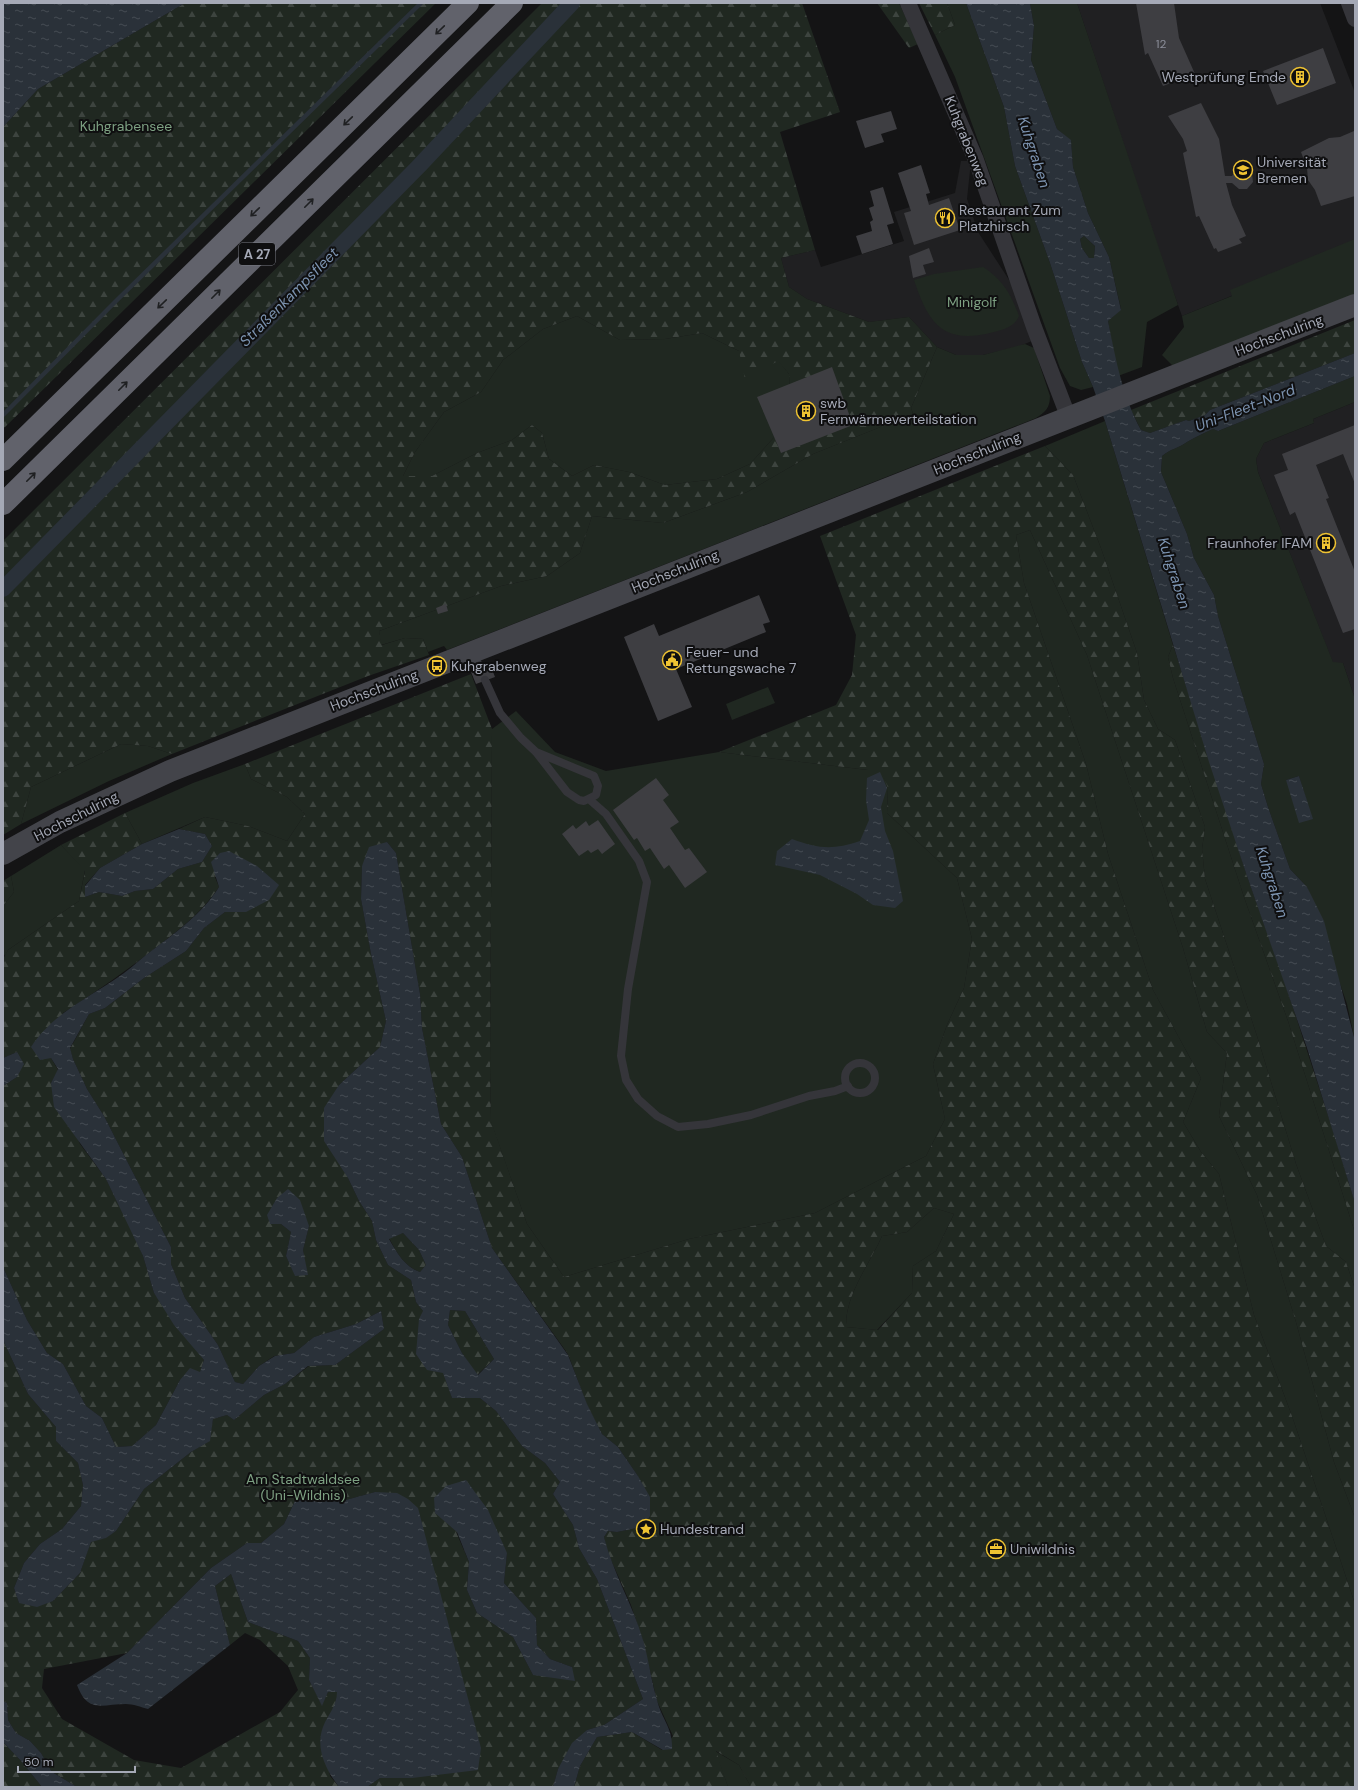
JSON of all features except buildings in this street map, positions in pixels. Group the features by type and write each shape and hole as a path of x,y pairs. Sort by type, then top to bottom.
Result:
{"highway":[{"name":"A 27","path":"3,460 468,3"},
{"name":"A 27","path":"3,504 512,3"}],"street":[{"name":"Kuhgrabenweg","path":"908,3 976,160 1034,327 1068,416"},
{"path":"1348,3 1355,19"},
{"name":"Hochschulring","path":"3,854 67,819 170,771 476,660 1068,416 1097,406 1355,304"}],"lane":[{"path":"485,680 500,713 521,738 536,752 567,792 579,800 590,800 596,796 598,786 594,776 536,752"},
{"path":"590,800 606,814 639,861 647,882 628,989 621,1056 626,1080 638,1099 657,1116 678,1127 708,1124 751,1115 809,1096 835,1091 848,1086"}],"shaded area":[{"name":"Universität Bremen","path":"1077,3 1320,3 1355,93 1355,246 1182,316"},
{"path":"961,161 971,161 967,199 978,232 1013,286 1032,341 1017,347 983,355 956,355 937,347 909,317 869,322 807,299 789,287 781,258 815,250 821,267 904,241 894,212 955,193"},
{"path":"1355,402 1355,699 1343,663 1333,663 1258,472 1256,459 1264,443 1314,423 1313,419"}],"green space":[{"name":"Kuhgrabensee","path":"185,3 436,3 3,429 3,127 38,89"},
{"path":"542,3 802,3 840,112 780,132 815,250 781,258 789,287 807,299 869,322 909,317 937,347 911,408 913,414 813,454 747,492 663,523 592,516 580,553 547,576 501,586 379,631 382,645 405,638 423,639 429,655 368,676 172,754 148,746 121,744 31,787 21,824 3,835 3,541","holes":["577,316 620,340 665,339 702,333 739,351 745,379 778,361 789,374 790,399 777,434 750,464 717,479 665,485 629,472 594,465 572,476 549,459 542,433 532,425 512,440 477,453 432,476 403,476 415,452 444,412 481,392 503,360 543,329"]},
{"path":"877,3 899,3 918,44 909,48"},
{"path":"919,3 947,3 955,25 935,35"},
{"path":"947,3 966,3 1004,107 1015,166 1050,263 1082,362 1093,387 1081,390 1070,386 1060,368 955,77 935,35 955,25"},
{"path":"1030,3 1077,3 1178,305 1147,322 1142,367 1118,376 1108,321 1121,309 1109,257 1088,213 1073,167 1071,141 1057,129 1031,60 1034,26"},
{"path":"1084,236 1095,246 1094,258 1089,258 1082,248 1080,239"},
{"path":"1355,239 1355,294 1173,366 1162,355 1184,327 1182,316 1232,296 1230,290"},
{"name":"Minigolf","path":"983,267 996,277 1006,288 1019,316 1015,322 1006,328 977,335 963,336 951,333 941,328 933,320 926,309 914,280 934,274"},
{"path":"577,316 620,340 665,339 702,333 739,351 778,360 789,374 790,399 777,434 750,464 717,479 665,485 629,472 594,465 572,476 549,459 542,433 532,425 512,440 477,453 432,476 403,476 415,452 444,412 481,392 503,360 543,329"},
{"path":"1355,320 1355,353 1210,410 1205,415 1150,433 1141,430 1131,410"},
{"path":"1025,344 1034,348 1050,396 1047,409 1036,418 447,650 444,646 428,652 423,639 405,638 381,645 379,631 501,586 547,576 580,553 592,516 663,523 747,492 813,454 913,414 911,408 937,347 956,355 983,355"},
{"path":"1355,376 1355,402 1313,419 1314,423 1264,443 1256,459 1258,472 1333,662 1343,663 1355,699 1355,1041 1347,1004 1307,887 1290,869 1268,807 1261,784 1264,764 1218,616 1214,595 1194,558 1187,534 1161,472 1162,456 1213,429 1218,431","holes":["1299,776 1312,819 1286,780"]},
{"path":"1105,421 1173,645 1168,657 1173,678 1244,897 1288,1021 1355,1233 1355,1289 1346,1262 1326,1246 1296,1164 1257,1036 1205,879 1202,849 1205,827 1175,740 1158,729 1144,700 1137,653 1102,551 1073,475 1045,446"},
{"name":"Am Stadtwaldsee (Uni-Wildnis)","path":"1045,446 1073,475 1102,551 1137,653 1144,700 1158,729 1175,740 1205,827 1202,849 1205,879 1257,1036 1296,1164 1326,1246 1346,1262 1355,1289 1355,1518 1334,1462 1296,1322 1257,1195 1219,1116 1227,1053 1207,1032 1183,948 1087,655 1030,530 1016,535 1024,583 1086,764 1108,854 1153,990 1201,1078 1183,1122 1201,1152 1219,1174 1254,1315 1292,1416 1355,1604 1355,1787 751,1787 739,1765 716,1751 728,1787 574,1787 580,1766 597,1737 632,1732 662,1750 673,1736 657,1701 643,1641 631,1605 608,1553 604,1537 608,1531 617,1532 642,1527 638,1476 618,1447 602,1434 587,1405 568,1354 492,1248 462,1157 441,1124 422,1028 420,994 396,853 387,842 362,866 361,899 371,954 386,1021 380,1047 339,1085 348,1178 359,1201 372,1221 376,1240 388,1265 411,1280 416,1302 423,1311 452,1398 480,1398 496,1411 522,1446 545,1463 560,1482 553,1494 573,1525 579,1548 597,1579 643,1699 604,1725 587,1730 558,1769 553,1787 367,1787 380,1778 412,1778 375,1492 342,1501 312,1492 295,1501 284,1524 261,1543 247,1543 211,1568 127,1653 44,1669 42,1688 62,1719 134,1760 181,1768 280,1712 298,1690 288,1666 260,1640 245,1633 230,1645 215,1586 231,1574 248,1622 298,1641 310,1658 309,1680 322,1705 328,1692 337,1692 337,1701 323,1728 330,1776 339,1787 77,1787 52,1772 41,1753 30,1741 16,1733 8,1720 7,1703 3,1701 3,1340 28,1394 56,1427 56,1441 78,1463 83,1485 81,1506 62,1529 40,1544 24,1563 14,1588 19,1603 53,1601 80,1573 91,1541 105,1538 116,1531 144,1489 191,1452 209,1441 213,1419 227,1415 234,1420 264,1395 285,1384 309,1366 335,1365 384,1329 381,1311 356,1324 314,1337 294,1353 274,1356 259,1366 243,1384 235,1382 218,1345 185,1298 171,1264 171,1247 104,1116 87,1089 73,1059 70,1049 89,1014 105,1008 144,978 186,951 204,928 225,912 246,912 214,875 219,887 206,904 191,919 135,964 63,1013 51,1058 58,1070 51,1083 80,1144 106,1179 131,1229 143,1256 154,1293 204,1360 200,1373 180,1380 156,1425 132,1446 116,1447 102,1418 86,1406 63,1364 47,1353 27,1320 3,1267 3,1086 17,1077 17,1052 3,1058 3,959 8,950 79,901 85,871 61,845 125,813 142,844 100,868 85,885 85,897 99,892 122,896 135,891 153,889 178,869 202,862 212,846 205,834 179,829 205,817 248,826 287,841 305,814 287,797 251,779 245,764 471,674 492,729 491,1121 527,1224 564,1277 689,1239 815,1213 926,1156 945,1119 933,1064 947,1025 964,988 972,939 957,878 887,813 888,788 881,770 868,770 719,752 836,705 852,675 856,635 820,536","holes":["934,1208 954,1214 936,1251 913,1266 912,1293 878,1330 846,1327 849,1303 882,1236 907,1232","281,1224 309,1226 303,1250 307,1275 295,1275 286,1256 291,1232","456,1532 507,1553 504,1583 536,1618 537,1645 550,1659 572,1667 533,1675 513,1637 477,1613 467,1590 469,1562"]},
{"path":"1030,530 1087,655 1183,948 1207,1032 1227,1053 1219,1116 1257,1195 1296,1322 1334,1462 1355,1518 1355,1604 1292,1416 1254,1315 1219,1174 1201,1152 1183,1122 1201,1078 1153,990 1108,854 1086,764 1024,583 1016,535"},
{"path":"1173,645 1247,876 1284,980 1335,1137 1355,1203 1355,1233 1288,1021 1244,897 1173,678 1168,657"},
{"path":"768,687 775,703 732,720 726,704"},
{"path":"516,711 555,752 606,771 719,752 868,770 882,770 888,788 887,813 957,878 972,939 964,988 947,1025 933,1064 945,1119 926,1156 815,1213 689,1239 564,1277 527,1224 491,1122 492,729"},
{"path":"121,744 148,746 172,754 109,781 21,824 31,787"},
{"path":"245,764 251,779 287,797 305,814 287,841 248,826 205,817 142,844 125,813 193,783"},
{"path":"61,845 85,870 79,901 8,950 5,956 3,953 3,906 14,892 11,876"},
{"path":"11,876 14,892 3,906 3,881"},
{"path":"934,1208 954,1214 936,1251 913,1266 912,1293 877,1330 846,1327 849,1303 882,1236 907,1232"},
{"path":"403,1233 419,1250 426,1265 420,1272 405,1263 389,1238"},
{"path":"450,1310 465,1311 494,1359 477,1375 462,1353 448,1325"},
{"path":"3,1742 21,1761 42,1787 3,1787"},
{"path":"715,1751 739,1765 751,1787 728,1787"}],"water":[{"path":"3,3 185,3 38,89 3,127"},
{"path":"966,3 1030,3 1034,26 1031,60 1057,129 1071,140 1073,167 1088,213 1109,257 1121,310 1108,321 1124,390 1134,417 1141,430 1150,433 1186,420 1189,421 1205,415 1210,410 1355,353 1355,376 1218,431 1213,429 1200,435 1162,456 1161,472 1187,534 1194,558 1214,595 1218,616 1264,764 1261,784 1290,869 1307,887 1324,921 1355,1041 1355,1203 1307,1048 1209,762 1105,421 1082,362 1050,263 1015,166 1004,107","holes":["1084,236 1095,246 1094,258 1089,258 1082,248 1080,239"]},
{"path":"880,772 887,788 881,807 885,831 893,851 903,901 895,908 873,905 857,894 820,875 775,865 777,851 792,839 810,845 826,847 842,846 860,841 869,820 866,800 867,778"},
{"path":"1299,776 1313,819 1299,823 1286,780"},
{"path":"179,829 205,834 212,846 202,862 178,869 153,889 135,891 122,896 99,892 85,897 85,886 100,868 142,844"},
{"path":"387,842 396,853 420,994 422,1028 441,1124 462,1157 492,1248 568,1355 587,1404 602,1434 618,1447 638,1476 650,1497 650,1516 642,1527 617,1532 608,1531 604,1537 612,1563 639,1627 659,1707 671,1735 672,1749 663,1750 632,1732 597,1737 580,1766 574,1787 553,1787 558,1769 572,1743 587,1730 604,1725 643,1699 597,1579 579,1548 573,1525 553,1494 560,1482 545,1463 522,1446 496,1411 480,1398 452,1398 443,1373 427,1370 416,1354 419,1319 423,1311 416,1302 411,1280 388,1265 376,1240 372,1221 359,1201 348,1178 324,1141 324,1108 339,1085 380,1047 386,1021 371,954 361,899 362,866 369,847","holes":["403,1233 419,1250 426,1265 420,1272 410,1267 406,1263 398,1254 389,1239","450,1310 465,1311 494,1359 478,1375 462,1353 448,1325"]},
{"path":"229,851 257,866 279,885 269,900 246,912 225,912 204,928 186,951 144,978 105,1008 89,1014 70,1048 73,1059 87,1089 104,1116 171,1247 171,1264 185,1298 218,1345 235,1382 243,1384 259,1366 275,1356 294,1353 314,1337 356,1324 381,1311 384,1329 335,1365 308,1366 285,1384 264,1395 234,1420 227,1415 213,1419 210,1441 191,1452 144,1489 116,1531 106,1538 91,1542 80,1573 53,1601 37,1607 19,1603 14,1588 24,1563 40,1544 62,1529 81,1506 83,1485 78,1463 56,1441 56,1427 28,1394 3,1340 3,1267 27,1320 47,1353 63,1364 86,1406 102,1418 116,1447 132,1446 156,1425 180,1380 190,1368 200,1372 204,1360 174,1325 154,1293 143,1256 106,1179 54,1107 51,1083 58,1069 51,1058 40,1060 31,1047 48,1026 58,1017 123,974 178,930 205,906 219,887 211,862 220,853"},
{"path":"17,1052 24,1064 17,1077 3,1086 3,1058"},
{"path":"288,1189 300,1200 309,1226 303,1250 308,1275 295,1276 286,1256 291,1232 281,1224 270,1224 267,1215 277,1198"},
{"path":"466,1480 488,1510 507,1553 504,1583 536,1618 537,1645 550,1659 572,1667 575,1681 533,1675 513,1637 477,1613 467,1590 469,1562 457,1532 435,1513 434,1498 446,1486"},
{"path":"312,1492 342,1501 375,1492 397,1493 408,1499 418,1508 481,1748 478,1770 412,1778 380,1778 367,1787 339,1787 326,1766 320,1743 323,1727 336,1702 337,1692 328,1692 322,1706 309,1680 310,1658 298,1641 248,1622 231,1574 215,1586 230,1645 148,1709 129,1704 103,1706 91,1704 81,1694 77,1685 127,1653 211,1568 247,1543 261,1543 284,1524 295,1501"},
{"path":"3,1701 7,1703 8,1720 16,1733 30,1741 41,1753 52,1772 77,1787 42,1787 3,1742"}],"waterway":[{"path":"3,415 116,301 421,3"},
{"name":"Straßenkampsfleet","path":"3,589 419,166 572,3"}],"place":[{"name":"Westprüfung Emde","path":"1300,77"},
{"name":"Universität Bremen","path":"1243,170"},
{"name":"Restaurant Zum Platzhirsch","path":"945,218"},
{"name":"swb Fernwärmeverteilstation","path":"806,411"},
{"name":"Fraunhofer IFAM","path":"1326,543"},
{"name":"Feuer- und Rettungswache 7","path":"672,660"},
{"name":"Kuhgrabenweg","path":"437,666"},
{"name":"Hundestrand","path":"646,1529"},
{"name":"Uniwildnis","path":"996,1549"}],"water label":[{"name":"Kuhgraben","path":"1034,152"},
{"name":"Uni-Fleet-Nord","path":"1245,408"},
{"name":"Kuhgraben","path":"1174,573"},
{"name":"Kuhgraben","path":"1272,882"}]}
